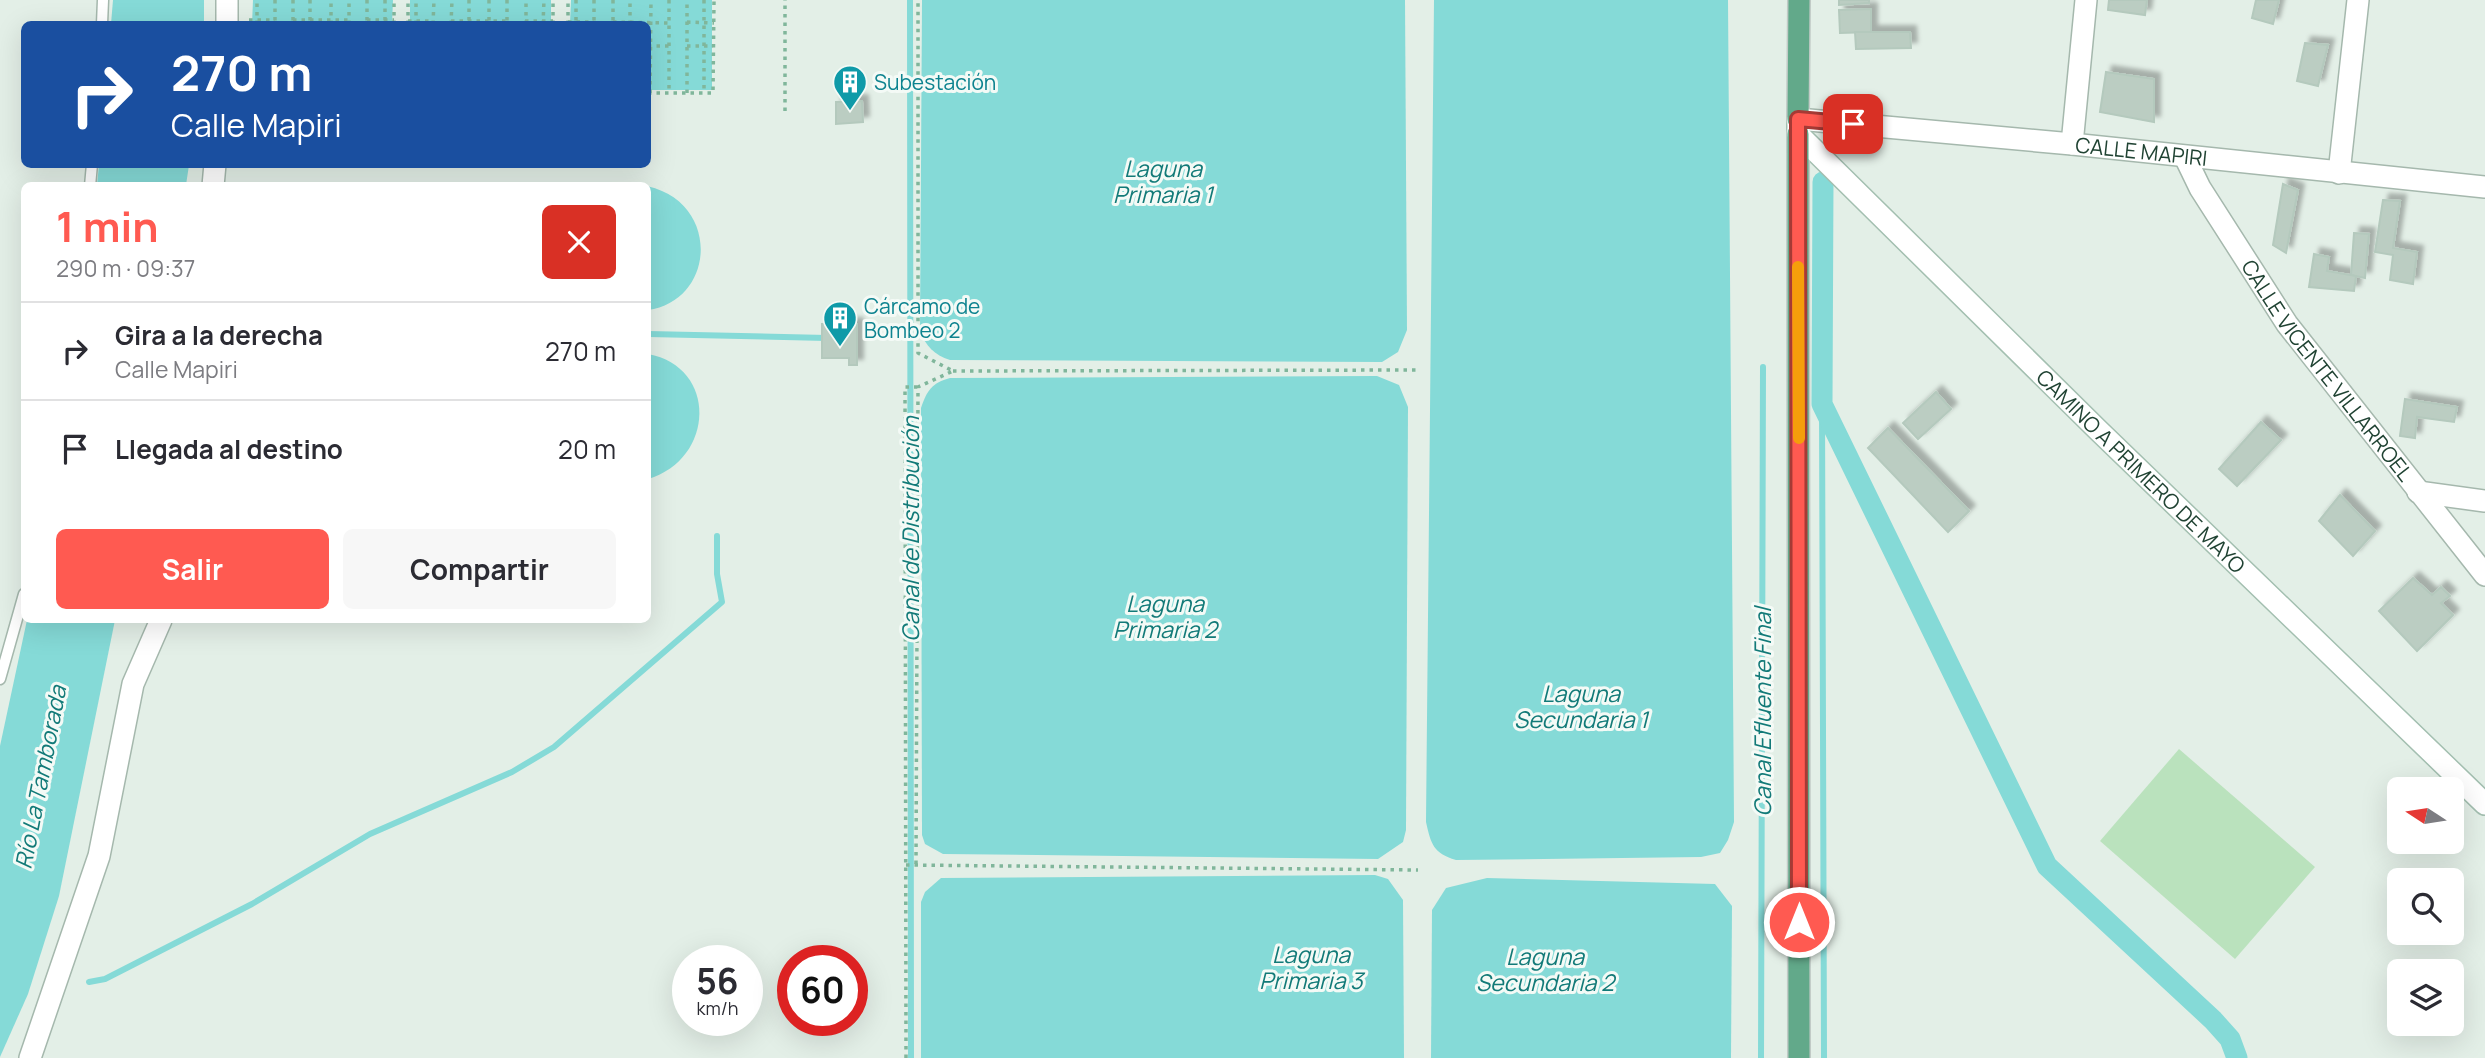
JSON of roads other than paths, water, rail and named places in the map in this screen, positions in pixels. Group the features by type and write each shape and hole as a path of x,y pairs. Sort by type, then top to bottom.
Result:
{"main road":[{"path":"1798,0 1799,1058"}],"street":[{"path":"227,0 227,21"},
{"path":"2071,144 2086,0"},
{"path":"2339,173 2358,0"},
{"name":"CALLE MAPIRI","path":"1798,126 2071,144 2485,187"},
{"name":"CAMINO A PRIMERO DE MAYO","path":"1798,126 2211,541 2485,804"},
{"name":"CALLE VICENTE VILLARROEL","path":"2185,157 2200,188 2287,324 2485,575"},
{"path":"2417,492 2485,500"},
{"path":"30,1058 99,856 133,684 160,623"}],"lane":[{"path":"102,21 103,0"},
{"path":"0,679 21,605"}],"water":[{"path":"113,0 204,0 204,21 111,21"},
{"path":"253,0 393,0 392,21 252,21"},
{"path":"410,0 551,0 551,21 410,21"},
{"path":"571,0 712,0 712,90 651,90 651,21 570,21"},
{"name":"Laguna Primaria 1","path":"922,0 1405,0 1407,330 1398,352 1382,362 950,360 935,353 920,331"},
{"name":"Laguna Secundaria 1","path":"1434,0 1728,0 1734,822 1720,853 1701,857 1456,860 1438,851 1430,836 1426,822"},
{"path":"99,168 189,168 186,182 97,182"},
{"path":"651,188 661,190 682,204 695,223 701,245 698,267 689,287 672,302 651,309"},
{"path":"651,355 671,362 687,376 696,394 699,414 696,434 686,453 670,468 651,478"},
{"name":"Laguna Primaria 2","path":"1377,376 1399,385 1408,407 1406,830 1403,842 1378,859 943,854 925,844 922,835 921,408 931,388 950,378"},
{"name":"Río La Tamborada","path":"26,623 114,623 59,896 28,994 0,1057 0,746"},
{"name":"Laguna Primaria 3","path":"1375,875 1388,879 1403,900 1404,1058 921,1058 921,902 925,892 941,878"},
{"name":"Laguna Secundaria 2","path":"1487,878 1715,884 1732,906 1731,1058 1431,1058 1432,910 1446,888"}],"waterway":[{"name":"Canal de Distribución","path":"910,0 911,1058"},
{"path":"1823,182 1822,404 2047,866 2213,1020 2230,1039 2237,1058"},
{"path":"651,334 827,338"},
{"name":"Canal Efluente Final","path":"1761,1058 1763,367"},
{"path":"1822,404 1824,1058"},
{"path":"89,982 105,979 252,904 370,834 512,772 554,747 722,602 717,574 717,536"}],"place":[{"name":"Subestación","path":"850,112"},
{"name":"Cárcamo de Bombeo 2","path":"840,348"}]}
